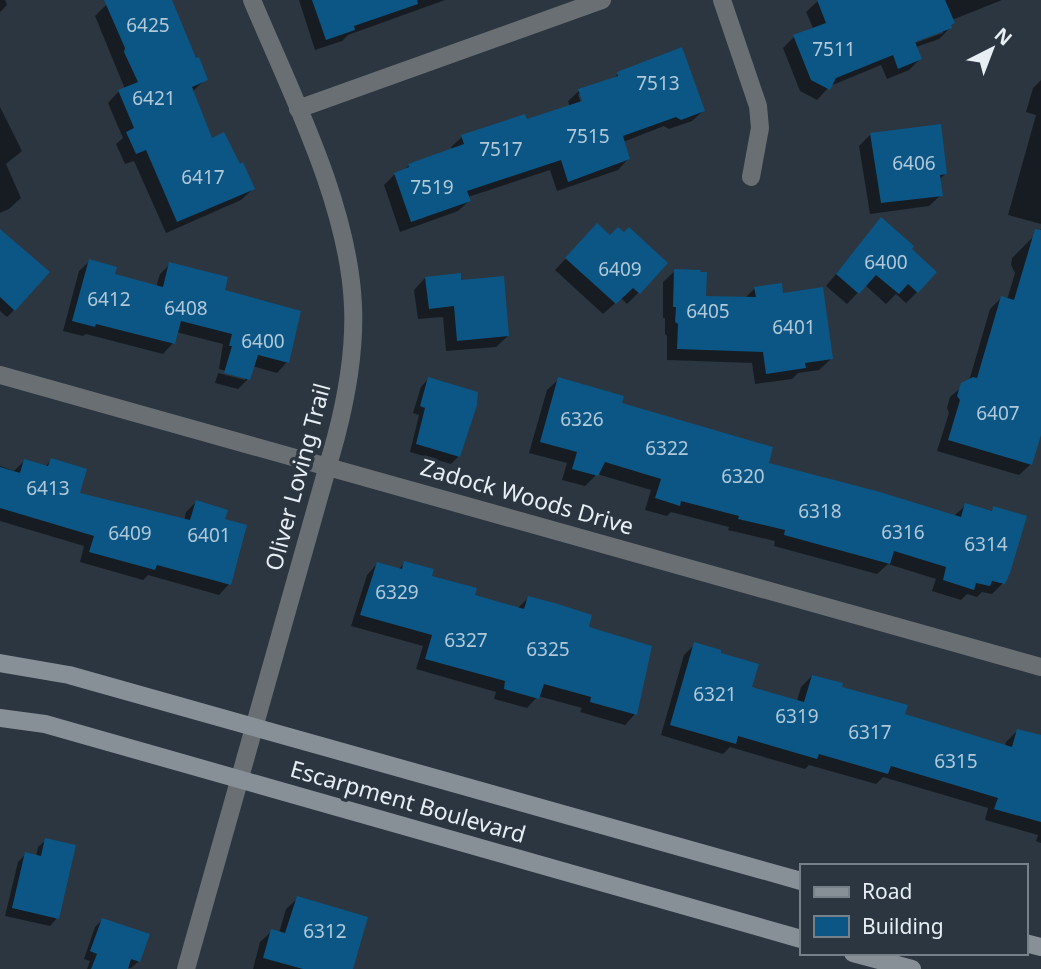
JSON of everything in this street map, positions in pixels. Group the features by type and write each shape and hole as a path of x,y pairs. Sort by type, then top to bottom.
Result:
{"main road":[{"name":"Escarpment Boulevard","path":"0,663 69,675 800,881"},
{"name":"Escarpment Boulevard","path":"0,718 45,724 800,939"},
{"path":"872,956 912,969"}],"street":[{"name":"Oliver Loving Trail","path":"186,969 328,466 349,380 353,340 351,278 332,196 252,0"},
{"path":"298,109 602,0"},
{"path":"722,0 758,106 760,128 751,177"},
{"name":"Zadock Woods Drive","path":"0,375 1040,662"}],"building":[{"path":"104,0 172,0 208,80 192,87 212,138 224,132 240,164 243,162 255,189 177,222 146,150 136,154 126,132 134,128 118,90 138,82"},
{"path":"312,0 417,0 418,4 354,26 355,30 326,40"},
{"path":"817,0 945,0 955,23 951,25 952,28 915,42 922,59 898,69 893,55 836,78 830,90 811,80 793,35 826,23"},
{"path":"682,47 705,111 681,120 676,117 623,136 630,159 568,182 561,160 467,191 471,201 411,222 394,173 409,167 408,164 464,144 461,135 525,114 527,119 582,101 578,89 618,76 617,72"},
{"path":"941,124 947,174 940,175 943,196 881,203 870,133"},
{"path":"881,217 914,246 912,249 937,272 918,293 908,284 899,294 876,275 859,294 836,274"},
{"path":"597,223 610,235 618,227 624,232 629,227 668,263 640,294 633,288 616,304 565,258"},
{"path":"0,229 50,272 15,311 0,297"},
{"path":"1035,229 1041,230 1041,435 1032,465 948,440 960,400 957,396 961,383 973,377 977,378 1001,296 1014,300"},
{"path":"89,259 117,267 115,274 163,287 169,262 228,277 225,290 301,311 289,363 258,355 250,380 224,373 232,346 229,346 232,334 181,321 175,344 96,324 95,327 72,321"},
{"path":"674,269 707,272 706,296 756,297 754,287 782,283 783,293 823,287 833,359 805,363 806,368 766,374 763,352 677,349 678,324 675,322 676,307 673,307"},
{"path":"461,273 461,280 504,276 509,336 457,341 454,306 429,309 425,277"},
{"path":"428,377 478,392 477,405 460,457 416,444 425,408 420,406"},
{"path":"558,377 624,396 622,403 773,447 769,463 880,492 961,517 965,503 992,511 993,506 1027,516 1010,573 1005,584 992,581 990,586 976,583 974,590 943,580 946,567 894,551 890,564 784,535 785,530 738,519 739,516 681,501 680,506 655,498 661,479 605,462 598,476 572,469 577,452 540,442"},
{"path":"51,458 87,469 80,493 190,520 196,500 228,510 225,519 247,525 231,585 157,565 155,570 89,552 94,536 0,508 0,467 20,473 24,459 48,466"},
{"path":"404,561 434,569 432,576 477,588 475,595 524,609 528,596 592,615 589,627 652,646 637,715 590,702 591,697 544,684 539,699 504,689 505,681 425,659 432,635 360,615 377,562 402,569"},
{"path":"694,642 759,664 752,687 804,702 812,675 843,683 842,687 908,705 905,714 1012,747 1017,729 1041,735 1041,822 994,809 998,798 891,766 888,774 819,754 817,759 738,736 736,744 670,725"},
{"path":"45,838 76,845 59,919 12,908 25,852 41,856"},
{"path":"297,896 368,917 353,969 303,969 263,958 271,929 285,933"},
{"path":"102,918 150,934 140,962 131,959 128,969 91,969 97,954 90,951"}]}
